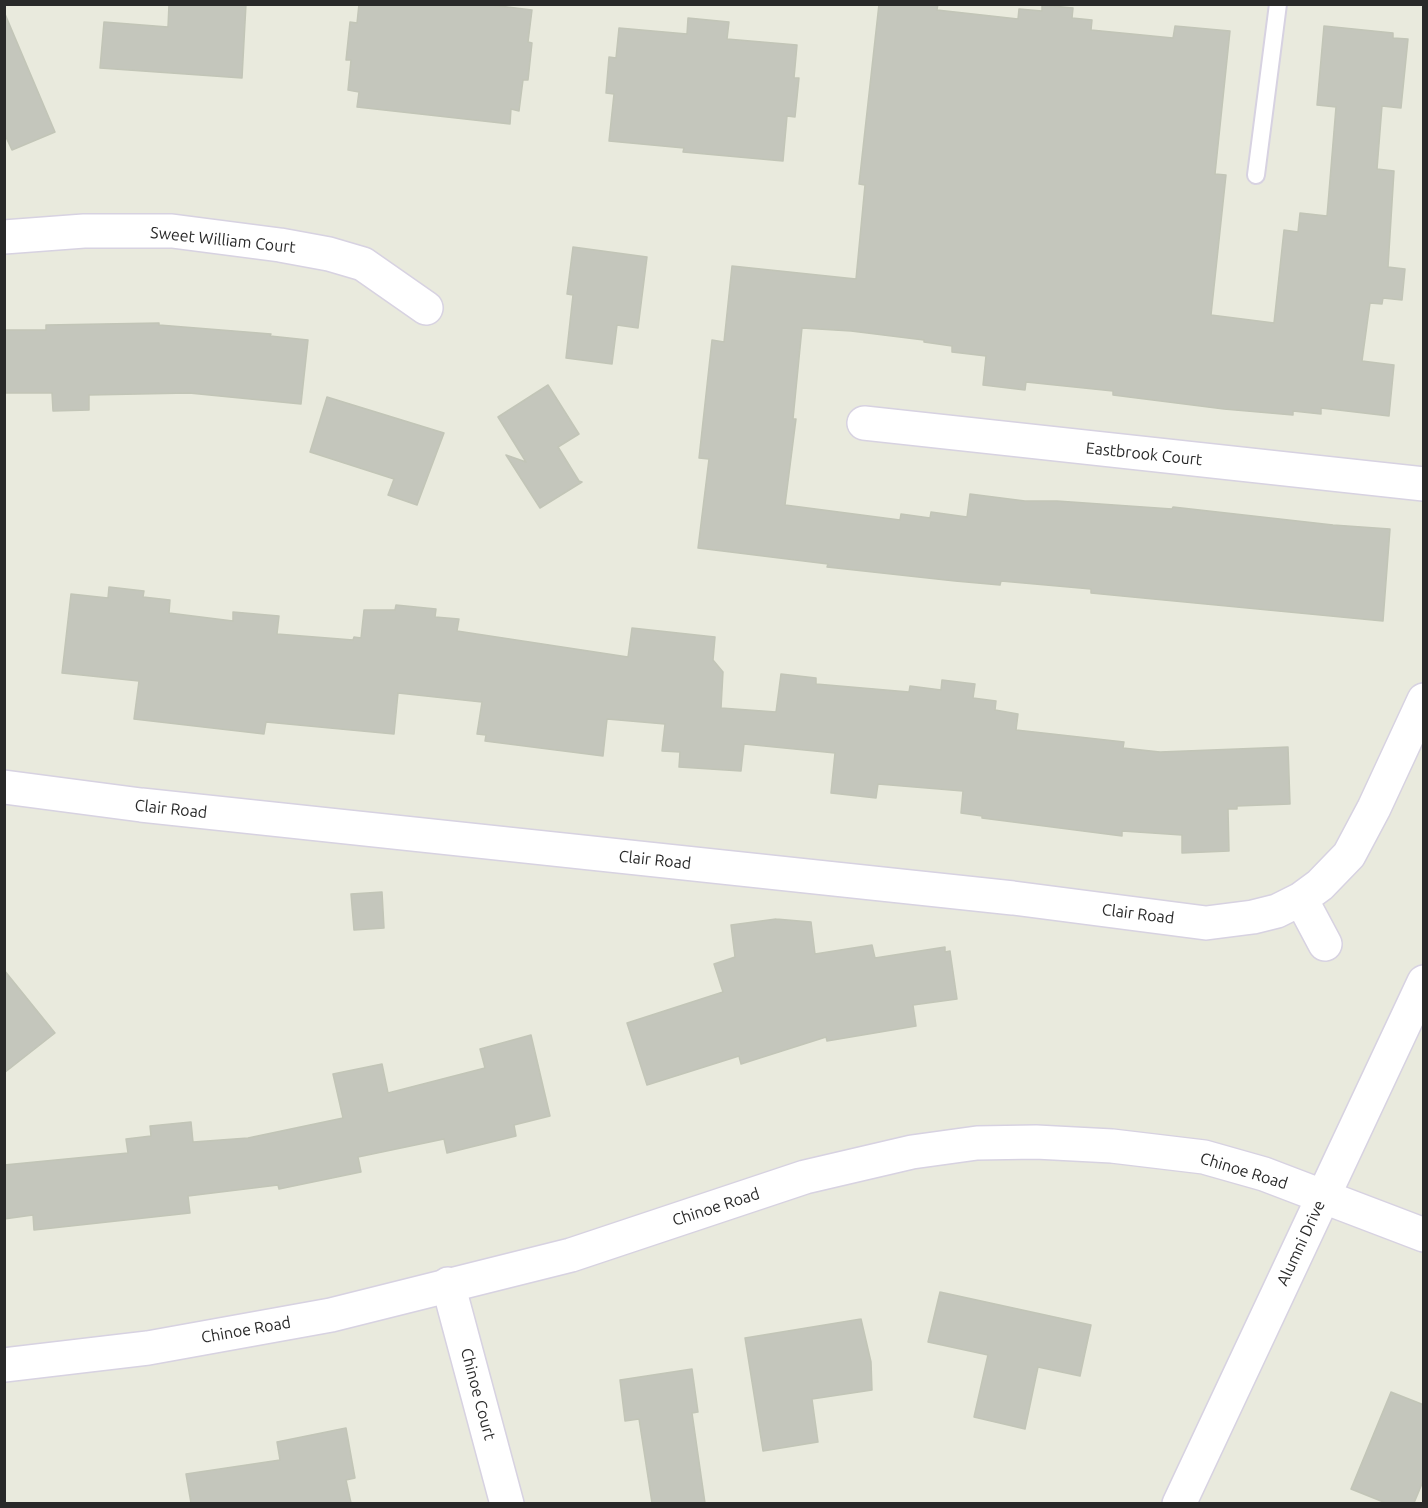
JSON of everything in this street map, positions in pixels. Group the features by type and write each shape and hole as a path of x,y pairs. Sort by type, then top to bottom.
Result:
{"street":[{"name":"Sweet William Court","path":"4,237 84,231 172,231 280,245 328,254 363,264 426,308"},
{"name":"Eastbrook Court","path":"864,423 1424,484"},
{"name":"Clair Road","path":"4,787 141,806 1001,897 1206,923 1253,917 1276,911 1301,899 1320,885 1349,855 1374,808 1424,700"},
{"path":"1301,899 1325,944"},
{"name":"Alumni Drive","path":"1179,1503 1424,982"},
{"name":"Chinoe Road","path":"4,1365 148,1348 320,1317 571,1255 805,1177 912,1152 977,1143 1047,1142 1204,1156 1264,1174 1424,1235"},
{"name":"Chinoe Court","path":"447,1284 507,1503"}],"lane":[{"path":"1256,175 1278,4"}],"building":[{"path":"169,4 246,4 242,78 100,68 104,22 168,27"},
{"path":"359,4 483,4 532,10 528,42 532,43 528,80 523,80 519,111 511,109 510,124 357,107 359,92 348,90 351,60 346,60 350,22 357,23"},
{"path":"879,4 938,4 937,10 1018,19 1019,9 1042,11 1042,5 1073,8 1072,18 1092,20 1091,30 1173,38 1175,26 1230,31 1215,174 1226,175 1211,315 1274,323 1284,230 1298,232 1300,213 1327,216 1336,107 1317,105 1324,26 1393,33 1393,38 1408,39 1401,108 1382,106 1377,169 1394,171 1388,267 1405,269 1402,300 1383,298 1382,304 1370,303 1362,361 1394,365 1389,416 1321,408 1321,414 1293,411 1293,415 1224,409 1113,395 1113,391 1026,382 1025,390 983,385 986,356 952,352 952,346 924,342 924,340 851,331 802,328 793,419 796,419 785,505 900,520 901,514 930,518 931,512 967,517 970,494 1025,501 1172,509 1173,507 1390,529 1383,621 1091,593 1091,589 1001,581 1000,585 955,581 827,567 828,564 698,548 709,459 699,458 712,340 724,342 732,266 856,279 865,185 859,184"},
{"path":"5,14 55,132 12,150 4,133"},
{"path":"688,18 729,22 727,39 797,45 794,78 799,78 795,117 787,116 783,161 683,152 684,148 609,141 614,94 606,93 609,57 616,58 619,28 687,34"},
{"path":"573,247 647,257 638,328 617,325 612,364 566,358 573,295 567,294"},
{"path":"159,323 159,325 271,334 270,336 308,340 301,404 189,393 89,395 89,410 53,411 52,393 4,393 4,330 46,330 46,325"},
{"path":"548,385 579,434 558,447 579,481 582,482 540,508 506,455 526,462 498,417"},
{"path":"327,397 444,433 417,505 388,495 394,479 310,452"},
{"path":"109,587 144,591 143,597 170,600 169,613 233,621 233,612 279,616 277,634 353,640 354,637 361,638 364,610 395,610 396,605 436,609 435,617 459,619 457,631 628,657 632,628 715,637 713,660 723,672 721,708 776,712 781,674 816,678 816,684 909,692 910,686 941,690 942,680 975,684 973,698 996,701 995,710 1018,714 1016,730 1124,742 1123,748 1160,752 1288,747 1290,804 1237,806 1237,809 1228,809 1229,851 1182,853 1182,835 1122,831 1122,836 982,818 982,816 961,813 963,791 878,784 876,798 831,793 835,753 744,744 741,771 679,767 680,752 662,751 665,724 607,719 603,756 485,741 486,735 477,734 482,702 398,693 394,734 266,722 264,734 134,719 139,681 62,673 71,594 108,598"},
{"path":"382,892 384,928 354,930 351,894"},
{"path":"776,919 811,922 815,954 872,945 875,958 945,947 945,952 950,951 957,999 913,1005 916,1026 827,1041 826,1037 741,1064 739,1056 647,1085 627,1023 723,992 714,964 735,957 731,925"},
{"path":"4,970 55,1033 4,1073"},
{"path":"531,1035 550,1116 514,1125 516,1136 447,1153 444,1139 358,1157 361,1172 279,1189 278,1185 188,1196 190,1213 34,1230 33,1215 4,1219 4,1165 128,1153 126,1139 151,1136 150,1126 191,1122 193,1142 248,1138 343,1118 333,1074 382,1064 388,1093 485,1068 480,1049"},
{"path":"940,1292 1091,1325 1080,1376 1038,1367 1025,1429 974,1417 988,1355 928,1342"},
{"path":"861,1319 871,1362 872,1390 812,1399 818,1442 763,1451 745,1338"},
{"path":"692,1369 698,1412 692,1413 705,1503 652,1503 639,1419 625,1421 620,1380"},
{"path":"1391,1392 1424,1405 1424,1479 1414,1503 1386,1503 1351,1489"},
{"path":"346,1428 355,1478 346,1480 351,1503 191,1503 186,1474 280,1460 277,1442"}]}
